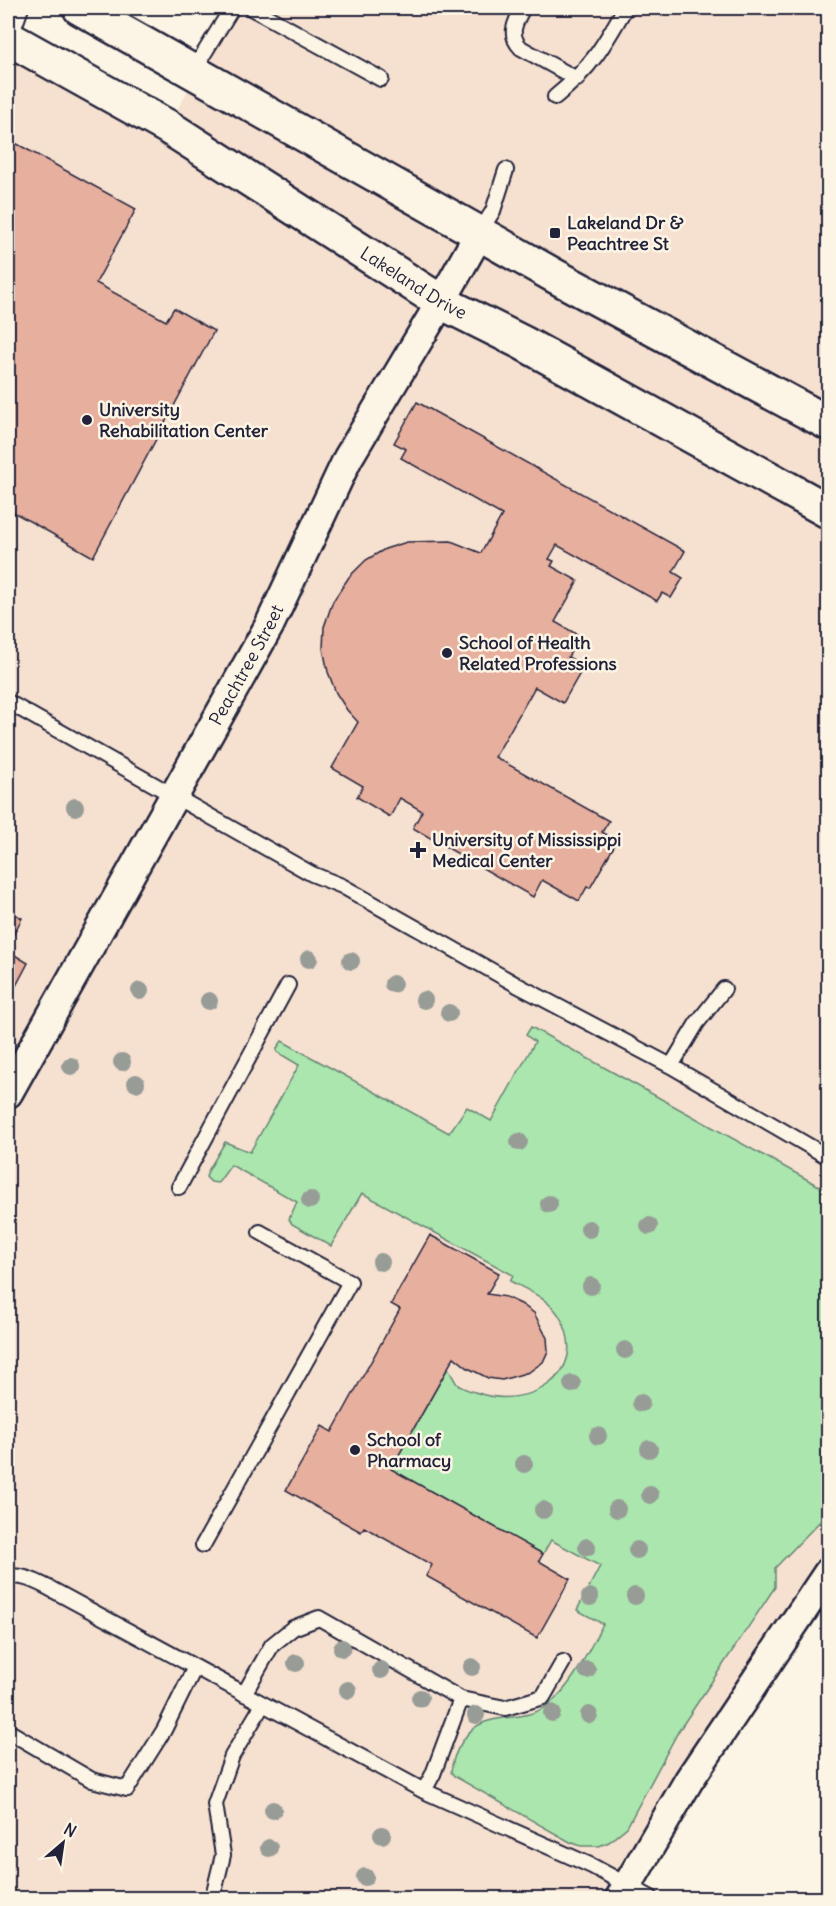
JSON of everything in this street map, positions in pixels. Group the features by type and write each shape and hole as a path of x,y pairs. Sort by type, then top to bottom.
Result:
{"main road":[{"path":"80,8 479,234 827,420"},
{"name":"Lakeland Drive","path":"9,39 168,127 441,302 523,343 828,511"}],"street":[{"name":"Peachtree Street","path":"8,1093 270,626 348,458 479,234"},
{"path":"633,1894 689,1780 828,1573"}],"lane":[{"path":"9,39 21,8"},
{"path":"194,71 232,8"},
{"path":"251,8 381,79"},
{"path":"523,8 514,23 515,42 521,48 577,79"},
{"path":"555,97 577,79 605,43 625,8"},
{"path":"479,234 493,211 506,170"},
{"path":"8,702 312,873 342,886 517,985 671,1066 828,1157"},
{"path":"179,1187 288,985"},
{"path":"671,1066 697,1023 724,989"},
{"path":"203,1545 350,1282 260,1232"},
{"path":"8,1576 13,1575 41,1584 424,1791 592,1866 633,1894"},
{"path":"244,1694 272,1645 293,1628 318,1618 461,1699 505,1708 543,1697 563,1662"},
{"path":"8,1731 92,1780 127,1789 164,1730 195,1667"},
{"path":"424,1791 433,1774 461,1699"},
{"path":"213,1896 223,1855 215,1804 232,1756 263,1704"}],"shaded area":[{"name":"University of Mississippi Medical Center","path":"232,8 828,8 828,1573 629,1885 651,1898 8,1898 8,38 168,127"}],"green space":[{"path":"531,1027 828,1191 828,1513 775,1568 775,1587 678,1732 627,1827 609,1842 599,1846 581,1846 570,1842 454,1776 451,1772 456,1753 470,1731 491,1720 537,1711 548,1705 565,1688 603,1624 577,1610 600,1566 551,1540 543,1554 391,1469 448,1368 457,1384 462,1387 497,1397 516,1397 534,1392 549,1384 561,1372 568,1357 568,1339 557,1312 545,1301 510,1281 513,1275 362,1193 331,1246 292,1224 289,1219 297,1202 231,1165 218,1183 211,1182 206,1177 225,1142 250,1152 299,1065 277,1052 282,1041 449,1133 467,1107 491,1121 535,1042 526,1035"}],"building":[{"name":"University Rehabilitation Center","path":"8,139 136,209 96,283 166,321 174,308 214,331 93,557 8,509"},
{"name":"School of Health Related Professions","path":"417,402 685,551 673,572 683,578 671,598 662,593 657,601 557,545 549,559 554,561 551,566 578,581 555,622 580,636 568,657 584,666 563,703 535,687 495,757 609,821 602,832 617,841 590,888 587,887 579,901 542,880 533,897 413,828 422,811 400,798 390,817 357,797 363,786 332,768 358,722 336,693 323,649 324,627 333,601 349,577 366,560 385,549 407,542 451,541 481,553 502,515 401,458 406,449 394,443"},
{"path":"8,910 22,918 8,945"},
{"path":"8,951 28,963 8,1001"},
{"name":"School of Pharmacy","path":"430,1235 499,1273 487,1294 506,1297 534,1313 547,1338 548,1351 543,1362 529,1372 502,1380 488,1378 468,1368 454,1357 391,1469 543,1554 539,1561 570,1579 537,1638 426,1576 432,1565 364,1527 361,1532 286,1490 322,1426 332,1432 400,1309 391,1304"}],"place":[{"name":"Lakeland Dr & Peachtree St","path":"555,233"},
{"name":"University Rehabilitation Center","path":"87,420"},
{"name":"School of Health Related Professions","path":"447,653"},
{"name":"University of Mississippi Medical Center","path":"418,850"},
{"name":"School of Pharmacy","path":"355,1450"}]}
